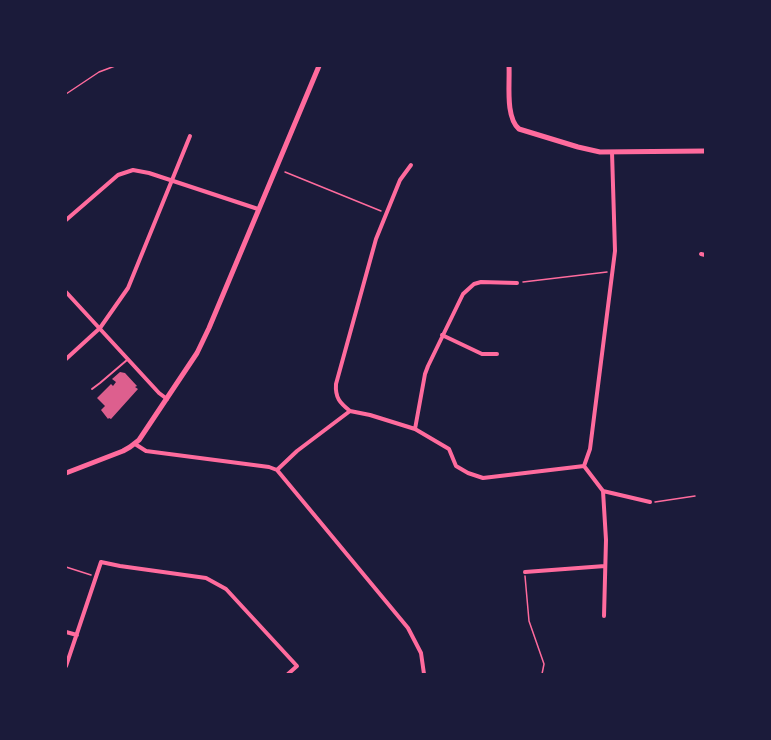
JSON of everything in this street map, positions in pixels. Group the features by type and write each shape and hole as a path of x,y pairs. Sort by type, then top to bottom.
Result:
{"street":[{"path":"66,473 123,451 134,444 142,436 197,353 209,328 319,66"},
{"path":"509,66 510,112 514,125 528,133 590,150 612,152 705,150"},
{"path":"66,359 100,328 128,288 190,136"},
{"path":"584,466 590,448 615,251 612,152"},
{"path":"411,165 400,180 376,239 336,384 336,396 338,400 350,412 370,415 414,430 449,449 456,466 468,473 483,478 584,466"},
{"path":"66,220 118,175 133,170 172,180 258,209"},
{"path":"414,430 425,374 442,335 463,294 474,284 481,282 517,283"},
{"path":"66,292 158,393 167,399"},
{"path":"442,335 482,354 497,354"},
{"path":"277,470 297,451 350,412"},
{"path":"134,444 146,451 269,467 277,470 408,628 421,653 424,674"},
{"path":"584,466 603,492 606,540 604,616"},
{"path":"603,492 650,502"},
{"path":"66,666 102,562 120,566 206,578 226,589 297,666 288,674"},
{"path":"525,572 606,566"},
{"path":"66,632 76,635"}],"lane":[{"path":"92,389 128,359"}],"path":[{"path":"66,94 99,72 115,66"},
{"path":"285,172 387,213"},
{"path":"517,283 613,272"},
{"path":"650,502 695,496"},
{"path":"66,567 96,577"},
{"path":"525,572 529,621 544,664 542,674"}],"building":[{"path":"120,372 125,373 138,389 111,419 108,419 101,410 105,406 97,398 111,384 113,386 116,382 112,379"}]}
